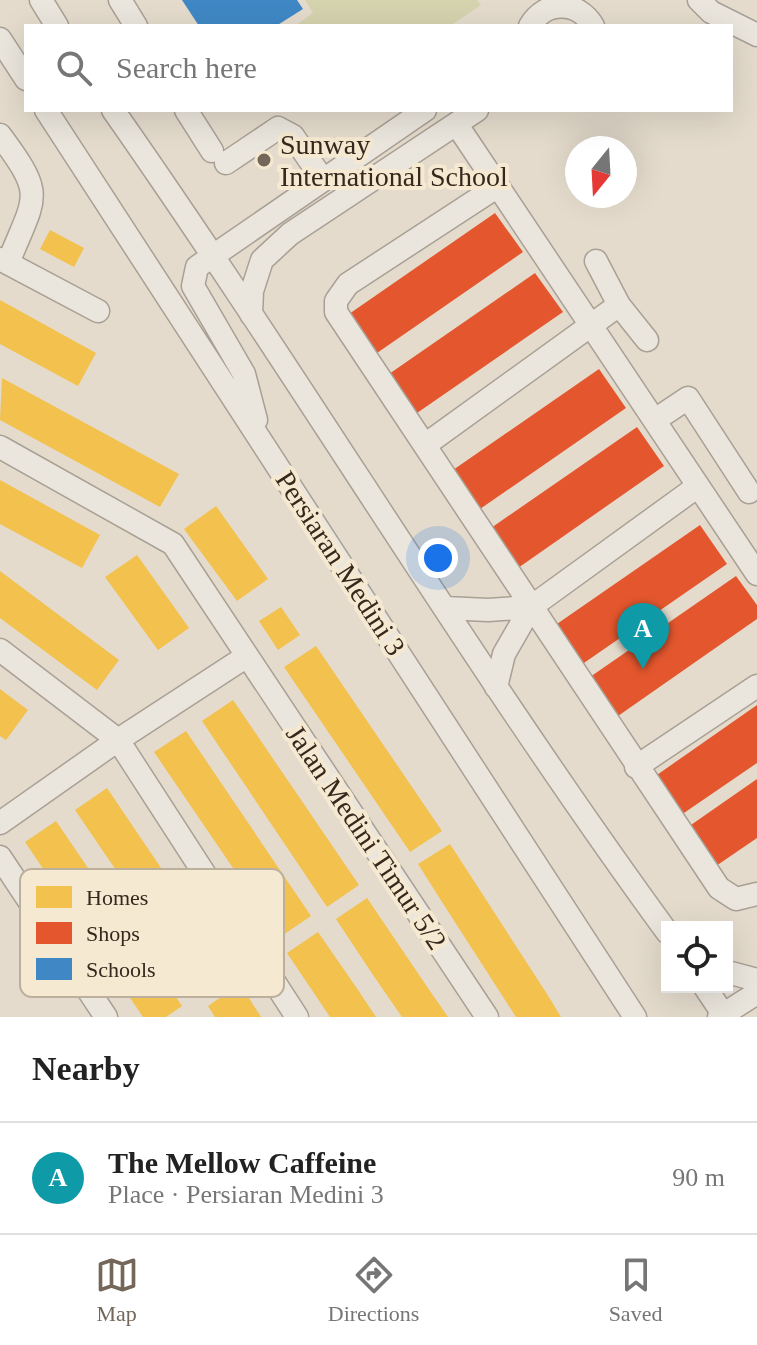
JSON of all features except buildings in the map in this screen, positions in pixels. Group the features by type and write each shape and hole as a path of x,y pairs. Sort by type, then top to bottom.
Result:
{"street":[{"path":"41,0 56,24"},
{"path":"120,0 135,24"},
{"path":"699,0 711,12 756,27"},
{"path":"539,12 561,5 580,4 592,24"},
{"path":"0,39 24,76"},
{"name":"Persiaran Medini 3","path":"47,112 635,1017"},
{"path":"114,112 213,253 496,687 661,924"},
{"path":"187,112 219,157 278,128 293,136 323,180"},
{"path":"261,441 244,374 193,286 197,267 213,253 422,112"},
{"path":"251,314 252,291 262,260 271,251 290,234 474,112"},
{"path":"457,125 757,574"},
{"path":"0,135 28,173 33,187 33,201 4,261 98,311"},
{"path":"498,186 348,284 336,301 340,322 719,888 736,899 757,894"},
{"path":"596,261 619,305 647,340"},
{"path":"425,445 619,305"},
{"path":"655,420 688,398 749,492"},
{"name":"Jalan Medini Timur 5/2","path":"0,447 173,544 487,1017"},
{"path":"496,687 504,654 531,607 698,486"},
{"path":"445,608 488,610 531,607"},
{"path":"0,650 118,740 201,869"},
{"path":"0,823 118,740 247,656"},
{"path":"636,767 757,686"},
{"path":"0,857 20,887"},
{"path":"733,974 757,980"},
{"path":"709,993 722,1016 757,993"},
{"path":"93,997 106,1017"},
{"path":"284,997 297,1017"}],"shaded area":[{"path":"305,0 477,0 481,5 453,24 298,24 313,13"}],"place":[{"name":"Sunway International School","path":"264,160"},
{"name":"The Mellow Caffeine","path":"643,669"}]}
